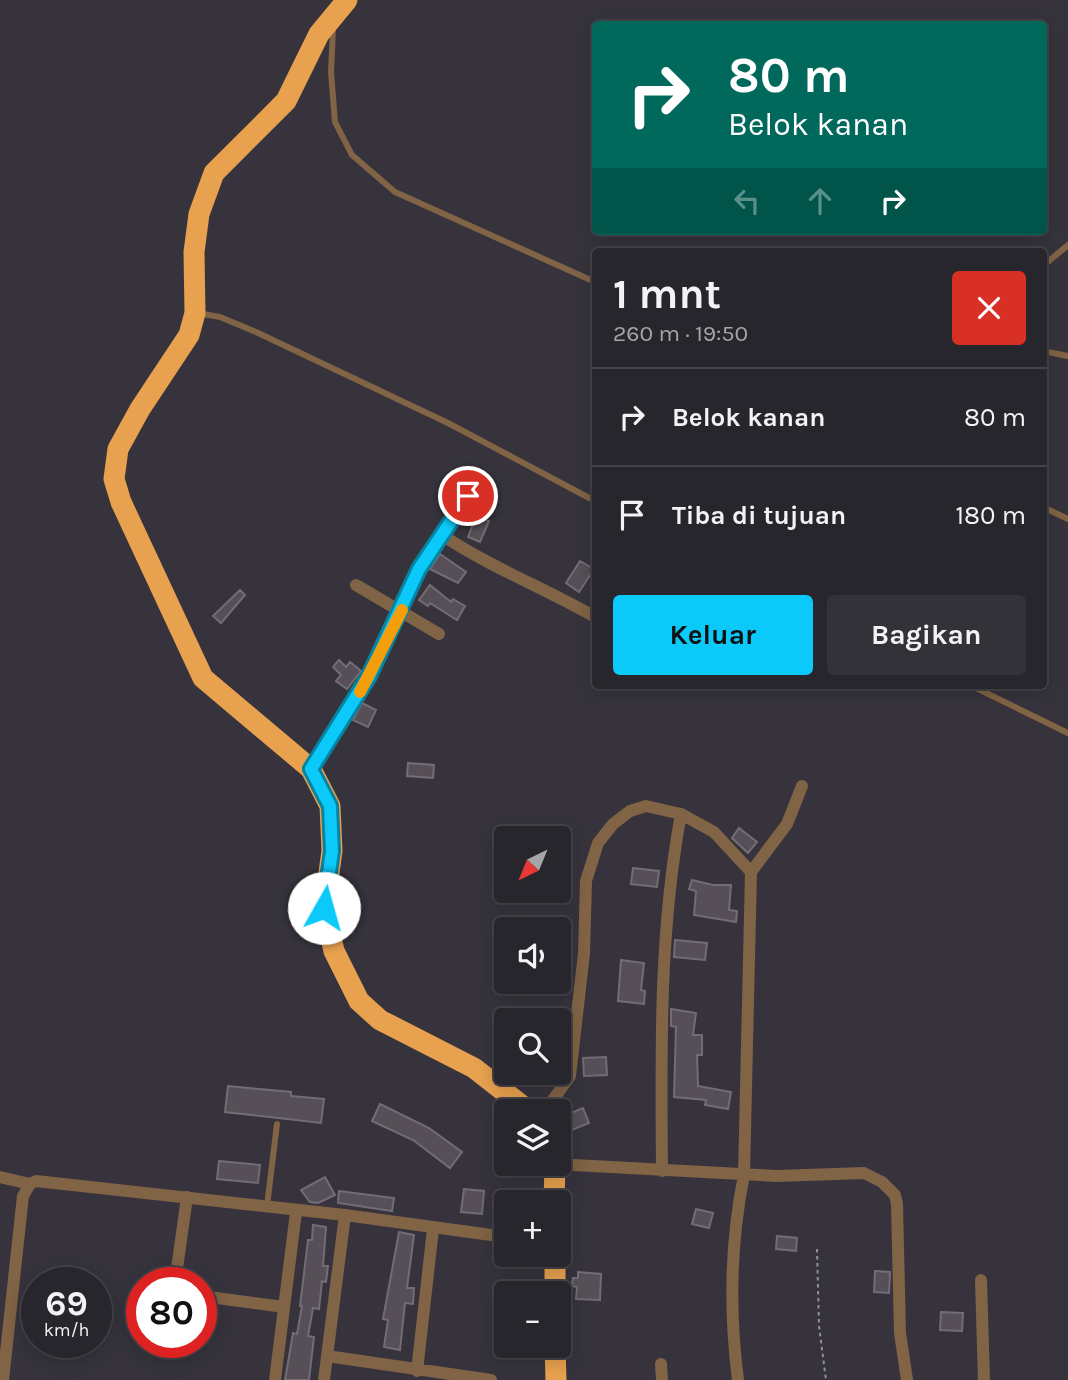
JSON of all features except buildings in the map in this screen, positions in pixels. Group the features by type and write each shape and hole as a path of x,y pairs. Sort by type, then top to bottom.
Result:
{"highway":[{"path":"341,7 319,34 286,101 214,173 199,214 194,252 195,313 189,335 140,409 118,449 114,479 121,502 203,678 311,769 330,806 332,851 324,908 334,951 359,1001 380,1020 474,1068 514,1099"},
{"path":"555,1358 556,1380"}],"street":[{"path":"311,769 357,698 402,610 419,569 468,496"},
{"path":"442,535 506,572 592,615"},
{"path":"356,585 439,634"},
{"path":"738,1380 730,1301 736,1214 744,1175 751,872 787,824 802,786"},
{"path":"554,1099 570,1076 584,953 586,881 597,844 613,824 630,811 658,806 681,814 714,832 751,872"},
{"path":"662,1171 660,1043 667,905 681,814"},
{"path":"571,1165 816,1177 864,1173 882,1182 895,1195 900,1332 907,1380"},
{"path":"0,1177 30,1184"},
{"path":"3,1380 23,1196 30,1184 36,1181 267,1206 296,1212 345,1215 494,1236"},
{"path":"177,1267 187,1197"},
{"path":"275,1380 296,1212"},
{"path":"324,1380 345,1215"},
{"path":"417,1371 433,1229"},
{"path":"981,1280 984,1380"},
{"path":"217,1298 284,1307"},
{"path":"327,1356 491,1380"},
{"path":"661,1364 662,1380"}],"lane":[{"path":"341,7 331,72 335,122 352,155 394,192 592,281"},
{"path":"1047,263 1068,245"},
{"path":"195,313 220,317 256,332 449,423 592,499"},
{"path":"1047,352 1068,356"},
{"path":"1047,509 1068,519"},
{"path":"978,689 1068,733"},
{"path":"267,1206 277,1124"}],"path":[{"path":"817,1249 819,1326 826,1380"}],"slow traffic":[{"path":"360,692 402,610"}],"route":[{"path":"324,908 332,851 330,806 311,769 369,676 419,569 468,496"}]}
